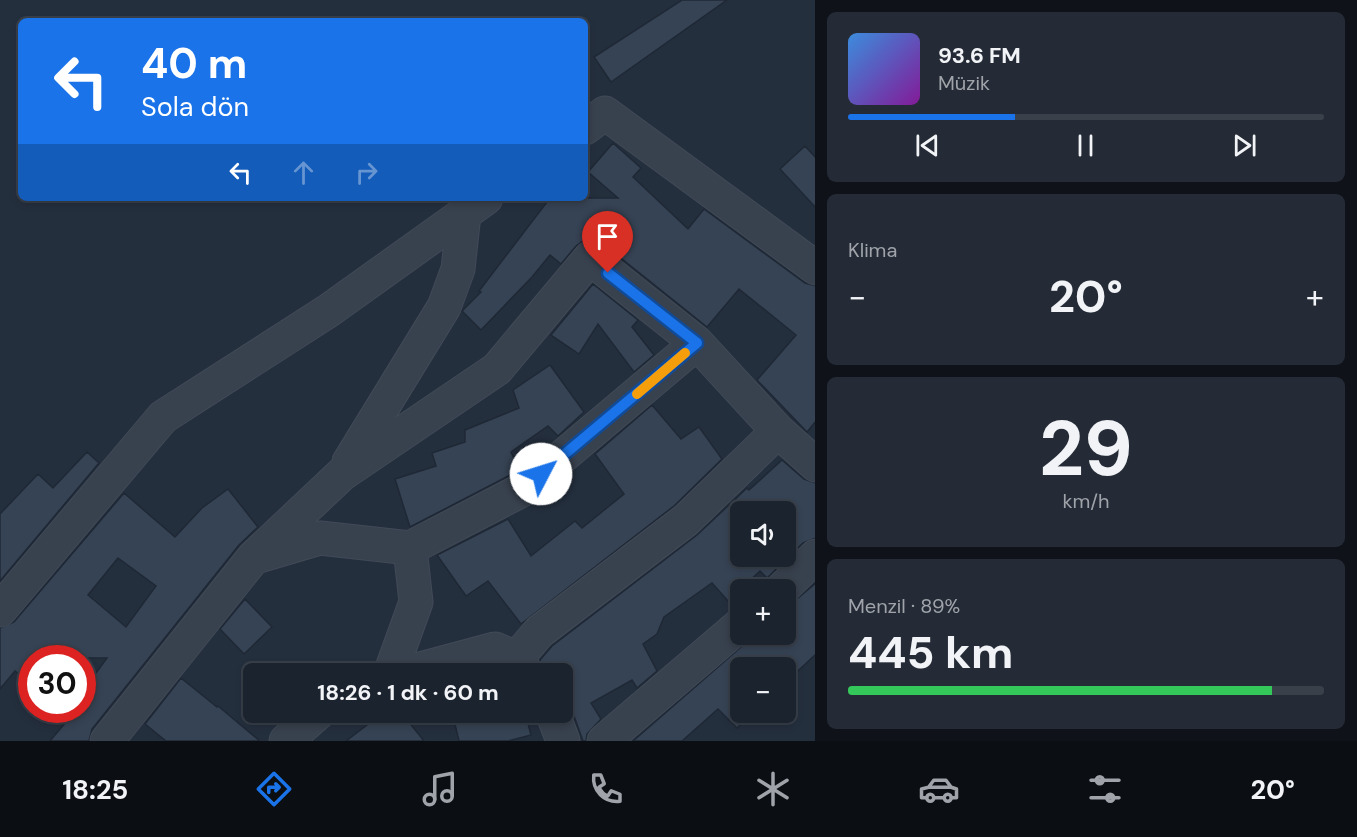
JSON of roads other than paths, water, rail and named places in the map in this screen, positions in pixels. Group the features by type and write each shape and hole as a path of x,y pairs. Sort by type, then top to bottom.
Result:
{"street":[{"path":"588,126 605,113 815,267"},
{"path":"342,474 444,307 458,269 475,206"},
{"path":"0,610 163,417 328,311 475,206"},
{"path":"107,741 254,557 342,474 497,369 590,258 697,343 778,431 815,464"},
{"path":"254,557 320,538 410,548 524,489 697,343"},
{"path":"524,663 539,632 687,520 778,431"},
{"path":"394,663 416,602 410,548"},
{"path":"792,579 815,557"},
{"path":"604,741 730,633"},
{"path":"443,663 495,649 517,663"},
{"path":"286,741 306,723"},
{"path":"556,723 563,741"}]}
